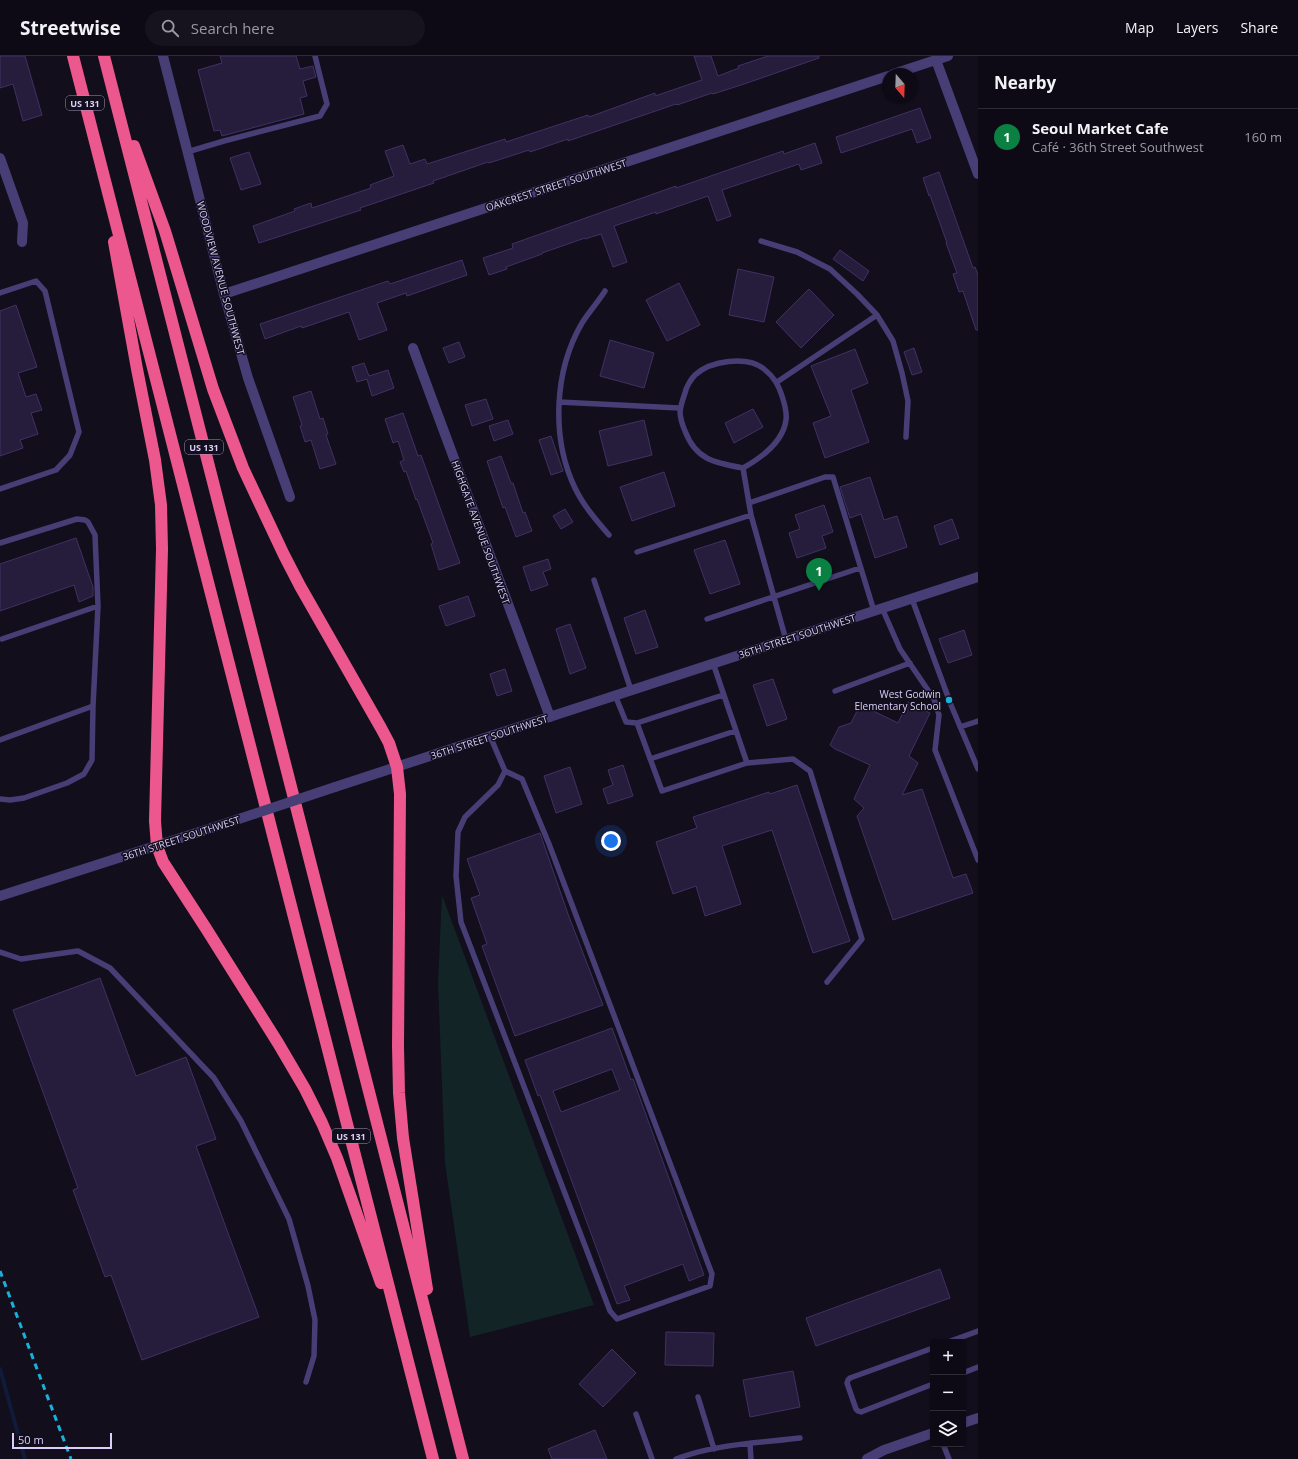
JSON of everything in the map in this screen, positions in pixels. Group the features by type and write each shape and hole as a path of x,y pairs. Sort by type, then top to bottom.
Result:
{"highway":[{"name":"US 131","path":"73,56 433,1459"},
{"name":"US 131","path":"104,56 463,1459"},
{"path":"112,88 165,231 211,383 243,468 280,548 300,586 374,714 389,743 397,767 400,794 398,1068 401,1118 437,1355"},
{"path":"98,150 137,369 154,454 161,505 162,549 155,821 157,846 163,862 278,1043 305,1089 322,1123 337,1158 407,1355"}],"street":[{"name":"WOODVIEW AVENUE SOUTHWEST","path":"163,56 224,294 248,378 290,497"},
{"path":"911,68 948,56"},
{"path":"936,60 978,174"},
{"name":"OAKCREST STREET SOUTHWEST","path":"224,294 882,78"},
{"path":"0,158 23,224 22,242"},
{"name":"HIGHGATE AVENUE SOUTHWEST","path":"413,348 550,717"},
{"name":"36TH STREET SOUTHWEST","path":"0,896 978,577"},
{"path":"966,1422 978,1418"},
{"path":"867,1459 884,1450 930,1434"}],"lane":[{"path":"188,152 224,140 320,116 327,104 315,56"},
{"path":"761,241 797,252 830,269 857,294 877,316 893,341 902,373 908,401 906,437"},
{"path":"0,292 36,281 45,291 79,432 70,455 56,470 0,489"},
{"path":"605,291 582,324 570,351 560,382 559,426 564,459 575,488 587,508 609,535"},
{"path":"777,382 877,316"},
{"path":"726,361 747,362 763,367 777,382 784,401 786,419 780,436 757,460 743,468 720,464 700,454 690,443 682,423 679,408 686,389 695,375 709,366 726,361"},
{"path":"560,402 679,408"},
{"path":"743,468 751,515 786,640"},
{"path":"749,503 825,477 833,477 860,568 878,610 900,649 934,699 940,715 935,750 978,860"},
{"path":"637,552 751,515"},
{"path":"0,544 77,519 85,520 88,522 94,535 98,606 92,760 84,774 67,784 24,798 10,800 0,799"},
{"path":"707,619 860,568"},
{"path":"594,580 631,690"},
{"path":"912,598 959,724 976,758 978,769"},
{"path":"2,638 98,606"},
{"path":"713,663 747,763"},
{"path":"835,691 910,663"},
{"path":"615,695 626,722 637,723 723,695"},
{"path":"0,740 93,706"},
{"path":"959,724 978,721"},
{"path":"637,723 661,790 664,791 747,763 793,758 810,771 862,939 827,982"},
{"path":"650,759 735,731"},
{"path":"490,736 505,771 522,779 549,844 712,1274 710,1286 617,1320 610,1311 461,922 456,876 458,832 465,817 498,785 505,771"},
{"path":"0,952 21,959 78,951 110,968 214,1078 241,1121 288,1219 308,1286 315,1320 314,1356 306,1382"},
{"path":"956,1339 978,1331"},
{"path":"930,1349 850,1378 847,1383 856,1409 861,1412 930,1385"},
{"path":"966,1372 978,1367"},
{"path":"698,1397 714,1449"},
{"path":"636,1414 652,1459"},
{"path":"676,1459 693,1453 714,1449 800,1438"},
{"path":"750,1444 751,1459"},
{"path":"944,1447 949,1459"}],"shaded area":[{"path":"442,895 594,1305 470,1337 445,1163 438,983"}],"building":[{"path":"0,56 25,56 42,115 23,121 13,84 0,88"},
{"path":"220,56 296,56 300,69 313,66 316,77 303,81 307,96 300,98 304,114 222,136 220,130 214,131 198,70 222,63"},
{"path":"694,56 711,56 718,76 739,68 738,66 768,56 819,56 819,58 713,94 712,93 677,105 676,104 568,141 568,139 530,152 529,150 489,163 488,162 433,181 434,183 360,208 361,210 259,243 253,226 295,211 294,209 311,203 312,208 371,188 370,185 394,176 385,151 403,145 410,164 425,159 427,164 505,139 506,142 588,115 589,117 655,93 655,96 702,80"},
{"path":"920,108 931,138 917,143 912,129 841,153 836,137"},
{"path":"815,143 822,163 801,170 799,164 722,190 731,216 717,221 708,196 656,214 656,212 614,226 627,262 613,267 601,234 542,253 506,267 507,269 489,275 483,258 513,248 512,244 676,186 676,188 783,151 784,154"},
{"path":"249,152 261,184 241,190 230,158"},
{"path":"939,172 973,268 975,267 978,275 978,330 976,330 963,291 959,292 953,274 957,273 923,178"},
{"path":"840,250 869,271 863,281 833,259"},
{"path":"462,260 467,275 407,296 406,293 377,303 387,330 359,340 349,312 302,328 301,326 265,339 260,324 388,281 390,284"},
{"path":"738,269 774,277 764,322 729,315"},
{"path":"679,283 700,325 667,341 646,300"},
{"path":"809,289 834,315 801,348 776,322"},
{"path":"16,305 37,367 18,373 26,397 36,394 42,410 31,413 38,434 20,440 23,448 0,456 0,311"},
{"path":"610,340 654,353 644,388 600,376"},
{"path":"459,342 465,357 449,363 443,348"},
{"path":"914,348 922,372 912,375 904,352"},
{"path":"855,349 868,383 851,390 869,442 825,458 813,423 831,416 811,366"},
{"path":"364,363 369,376 388,370 394,388 372,396 367,379 357,382 352,367"},
{"path":"311,391 320,419 323,418 328,434 326,435 336,464 320,469 311,440 305,442 300,426 302,425 293,397"},
{"path":"486,399 493,419 472,426 465,405"},
{"path":"753,409 763,427 734,443 725,423"},
{"path":"403,413 418,456 421,455 460,563 439,570 431,544 433,543 406,471 404,472 400,462 404,460 398,441 393,443 385,419"},
{"path":"508,420 513,434 494,441 489,426"},
{"path":"644,420 652,455 608,466 599,431"},
{"path":"551,436 563,471 551,475 539,440"},
{"path":"501,456 511,483 513,483 523,513 525,512 532,531 516,537 505,507 503,508 487,461"},
{"path":"664,472 675,506 632,521 620,487"},
{"path":"870,477 884,520 897,516 907,547 875,558 861,514 850,518 840,487"},
{"path":"824,505 833,532 822,536 826,548 797,558 789,533 800,529 795,515"},
{"path":"565,509 573,522 561,529 553,516"},
{"path":"952,519 959,538 940,545 934,526"},
{"path":"76,538 93,587 93,596 79,602 74,585 0,611 0,564"},
{"path":"725,540 740,584 710,594 694,550"},
{"path":"548,559 551,569 543,572 548,585 531,591 523,567"},
{"path":"468,596 475,616 446,626 439,606"},
{"path":"645,610 658,647 636,654 624,618"},
{"path":"570,624 586,668 570,674 556,629"},
{"path":"964,630 972,655 948,663 939,639"},
{"path":"505,669 512,691 497,696 490,674"},
{"path":"773,679 787,719 767,726 753,685"},
{"path":"908,702 930,713 909,756 918,763 902,795 922,789 953,878 966,874 973,893 893,920 857,816 864,808 854,799 870,765 835,749 830,745 839,727 851,723 861,705 898,723"},
{"path":"623,765 633,796 608,804 603,789 613,785 608,770"},
{"path":"570,767 582,804 556,813 544,776"},
{"path":"797,785 850,941 813,953 772,830 722,846 741,904 705,916 696,886 673,894 656,842 697,828 693,817 769,792 770,794"},
{"path":"540,833 568,914 603,1005 515,1036 482,946 487,944 471,898 480,895 467,859"},
{"path":"100,978 136,1076 186,1057 216,1139 196,1146 259,1317 142,1360 111,1275 105,1277 73,1190 78,1188 13,1010"},
{"path":"612,1028 631,1080 633,1079 704,1275 689,1281 683,1264 624,1286 630,1300 617,1304 540,1095 538,1096 525,1060","holes":["612,1069 620,1090 561,1112 553,1091"]},
{"path":"940,1269 950,1298 816,1346 806,1318"},
{"path":"666,1332 714,1333 713,1366 665,1365"},
{"path":"612,1349 636,1373 603,1407 579,1384"},
{"path":"793,1371 800,1407 750,1417 743,1380"},
{"path":"595,1430 607,1459 552,1459 548,1449"}],"waterway":[{"path":"0,1369 25,1459"}],"railway":[{"path":"0,1271 71,1459"}],"place":[{"name":"Seoul Market Cafe","path":"819,591"},
{"name":"West Godwin Elementary School","path":"949,700"}]}
